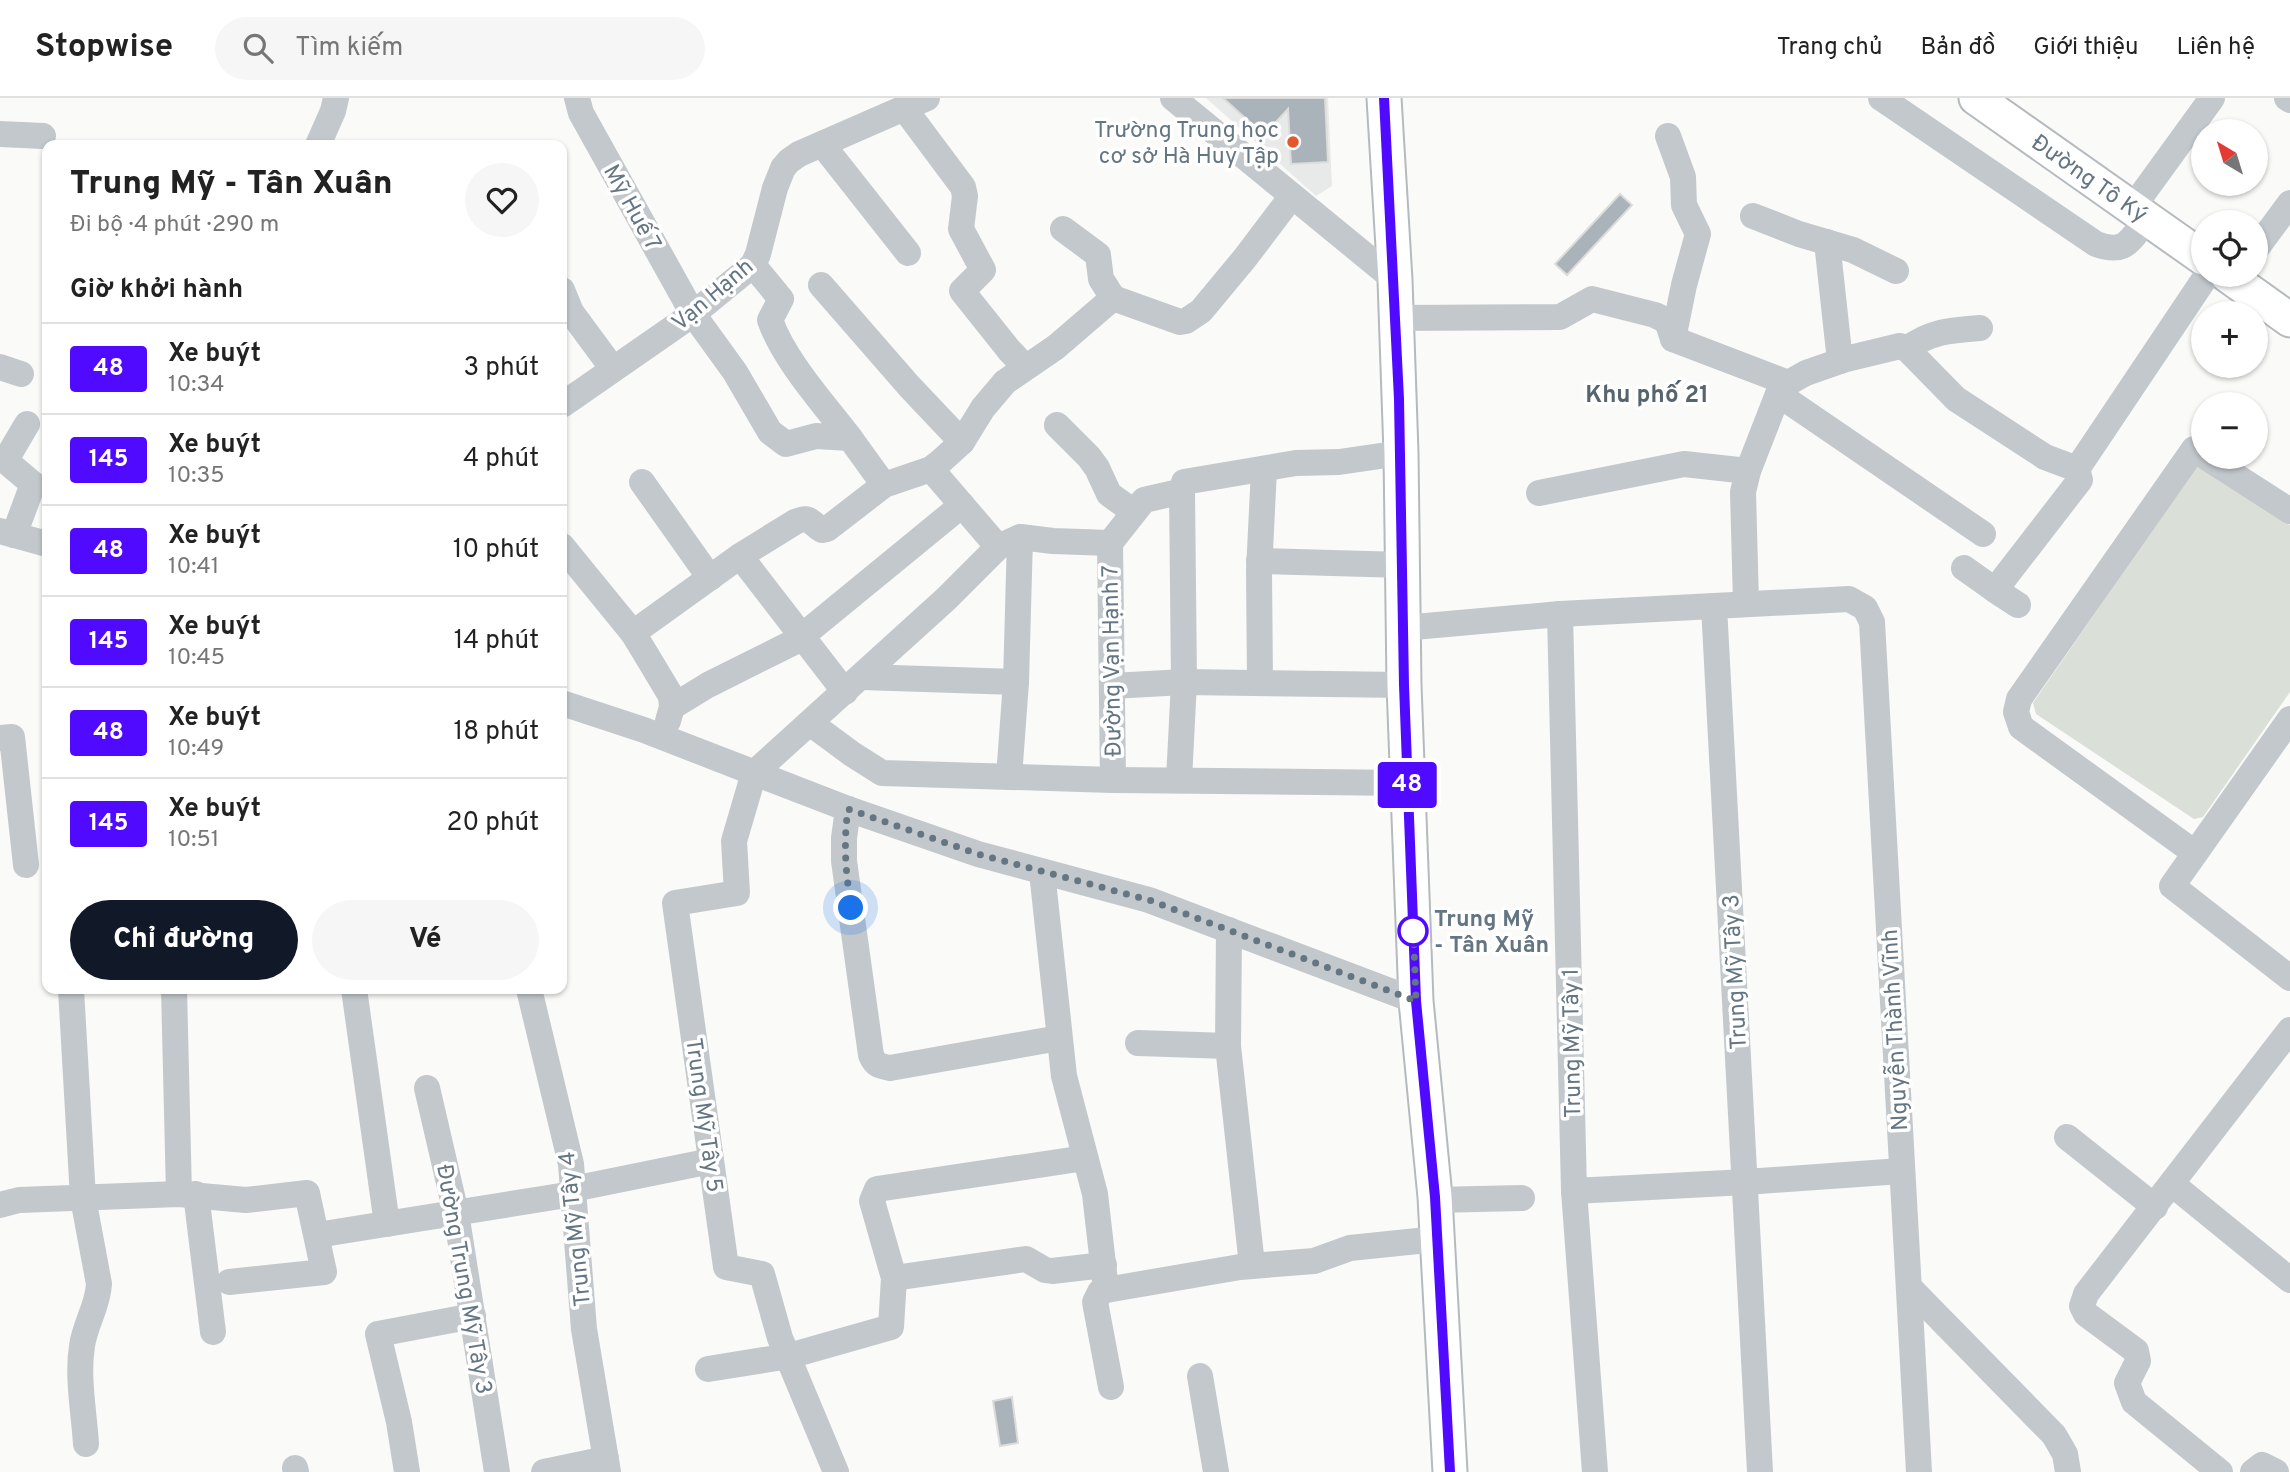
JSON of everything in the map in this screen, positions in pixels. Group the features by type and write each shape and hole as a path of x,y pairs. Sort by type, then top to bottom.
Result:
{"main road":[{"path":"1384,98 1395,280 1401,453 1404,685 1416,1001 1435,1200 1450,1472"},
{"name":"Đường Tô Ký","path":"1976,98 2191,249"},
{"path":"2242,287 2290,320"}],"street":[{"path":"320,140 336,98"},
{"name":"Mỹ Huế 7","path":"577,98 581,113 693,314 735,372 770,432 786,444 816,436 850,438"},
{"path":"1173,98 1395,280"},
{"path":"1881,98 2096,244 2112,250 2124,247 2141,213 2212,98"},
{"path":"916,103 963,187 965,196 961,229 984,270 962,291 1025,367"},
{"name":"Vạn Hạnh","path":"567,401 693,314 753,265 783,168 799,154 916,103"},
{"path":"0,134 43,136"},
{"path":"1668,136 1683,177 1684,205 1698,234 1673,339"},
{"path":"822,144 908,253"},
{"path":"1063,229 1098,255 1101,279 1113,298 1180,322 1193,317 1245,258 1292,196"},
{"path":"2268,233 2290,203"},
{"path":"1753,216 1853,250 1896,271"},
{"path":"1827,242 1840,361"},
{"path":"753,265 781,299 770,320 774,333 788,356 884,485"},
{"path":"821,285 962,442"},
{"path":"2077,469 2218,287"},
{"path":"633,633 740,555 803,518 821,530 827,529 884,485 931,468 962,442 983,408 1005,382 1056,347 1113,298"},
{"path":"1396,318 1560,317 1592,299 1655,315 1667,321 1673,339 1783,388 1983,534"},
{"path":"567,302 571,312 613,369"},
{"path":"1907,349 1919,339 1933,333 1980,328"},
{"path":"1403,628 1560,614 1746,603 1742,492 1748,471 1783,388 1806,373 1891,348 1900,346 1907,349 1956,399 2045,457 2077,469"},
{"path":"27,424 7,461 33,484 7,533 42,543"},
{"path":"1056,425 1089,457 1109,494 1134,512"},
{"path":"1180,780 1184,682 1184,482 1296,463 1339,462 1401,453"},
{"path":"2191,453 2019,699 2016,712 2021,727 2195,853"},
{"path":"1539,493 1685,464 1748,471"},
{"path":"931,468 962,505 1009,542 1110,543 1144,500 1182,491"},
{"path":"1260,683 1259,561 1264,469"},
{"path":"1995,590 2080,480 2077,469"},
{"path":"2225,469 2290,511"},
{"path":"642,482 710,578"},
{"path":"672,707 801,637 962,505"},
{"path":"1009,542 1016,682 1009,777"},
{"path":"754,773 1009,542"},
{"name":"Đường Vạn Hạnh 7","path":"1110,543 1113,780"},
{"path":"740,555 801,637 853,684 1016,682"},
{"path":"1259,561 1402,565"},
{"path":"1964,568 2018,606"},
{"path":"571,577 633,633 671,696 672,707 663,738"},
{"name":"Nguyễn Thành Vĩnh","path":"1746,603 1849,599 1865,608 1872,622 1919,1472"},
{"name":"Trung Mỹ Tây 3","path":"1714,606 1760,1472"},
{"name":"Trung Mỹ Tây 1","path":"1560,614 1574,1191 1595,1472"},
{"path":"1112,686 1184,682 1404,685"},
{"path":"567,705 978,854 1149,900 1416,1001"},
{"path":"2290,719 2172,886 2290,978"},
{"path":"810,723 882,773 1113,780 1407,783"},
{"path":"0,738 12,737 26,865"},
{"name":"Trung Mỹ Tây 5","path":"754,773 734,841 737,893 675,903 726,1266 762,1274 780,1338 836,1472"},
{"path":"848,809 844,861 874,1062 878,1066 890,1068 1059,1038"},
{"path":"1042,872 1064,1076 1095,1194 1105,1278 1095,1302 1111,1387"},
{"path":"1228,930 1228,1046 1252,1265"},
{"path":"72,994 83,1198 99,1284 99,1297 84,1333 80,1359 86,1444"},
{"path":"174,994 188,1194 213,1332"},
{"path":"355,994 387,1224"},
{"name":"Trung Mỹ Tây 4","path":"530,994 571,1164 584,1329 607,1465"},
{"path":"2220,1472 2134,1402 2127,1382 2137,1361 2136,1351 2087,1314 2082,1306 2086,1294 2290,1030"},
{"path":"1138,1043 1228,1046"},
{"name":"Đường Trung Mỹ Tây 3","path":"427,1088 456,1213 497,1472"},
{"path":"2067,1137 2154,1207"},
{"path":"708,1369 789,1356 891,1327 894,1278 872,1201 877,1189 1085,1158"},
{"path":"317,1235 573,1192 711,1161"},
{"path":"1574,1191 1901,1171"},
{"path":"2172,1184 2290,1280"},
{"path":"0,1205 19,1200 188,1194 246,1200 307,1193 324,1272 229,1282"},
{"path":"1435,1200 1521,1198"},
{"path":"894,1278 1026,1259 1045,1270 1105,1278 1314,1261 1343,1249 1437,1239"},
{"path":"1910,1288 2054,1435 2064,1454 2067,1472"},
{"path":"407,1472 399,1422 378,1334 473,1316"},
{"path":"1200,1376 1216,1472"},
{"path":"544,1472 607,1465"},
{"path":"2253,1472 2262,1465 2276,1472"}],"shaded area":[{"name":"Trường Trung học cơ sở Hà Huy Tập","path":"1206,98 1328,98 1332,186 1316,196"},
{"path":"2195,469 2210,469 2290,525 2290,692 2203,817 2194,819 2036,714 2033,703"}],"building":[{"name":"Trường Trung học cơ sở Hà Huy Tập","path":"1223,98 1325,98 1328,162 1291,164 1288,109 1264,135"},
{"path":"1620,194 1632,205 1567,275 1555,264"},
{"path":"1012,1397 1018,1443 1000,1446 993,1401"}],"bus line":[{"name":"48","path":"1384,98 1395,280 1401,453 1404,685 1416,1001 1435,1197 1450,1472"}],"place":[{"name":"Trường Trung học cơ sở Hà Huy Tập","path":"1293,142"},
{"name":"Trung Mỹ - Tân Xuân","path":"1413,931"}],"district":[{"name":"Khu phố 21","path":"1647,394"}],"route":[{"path":"851,908 844,861 848,809 978,854 1149,900 1416,1001 1413,919 1413,931"}]}
